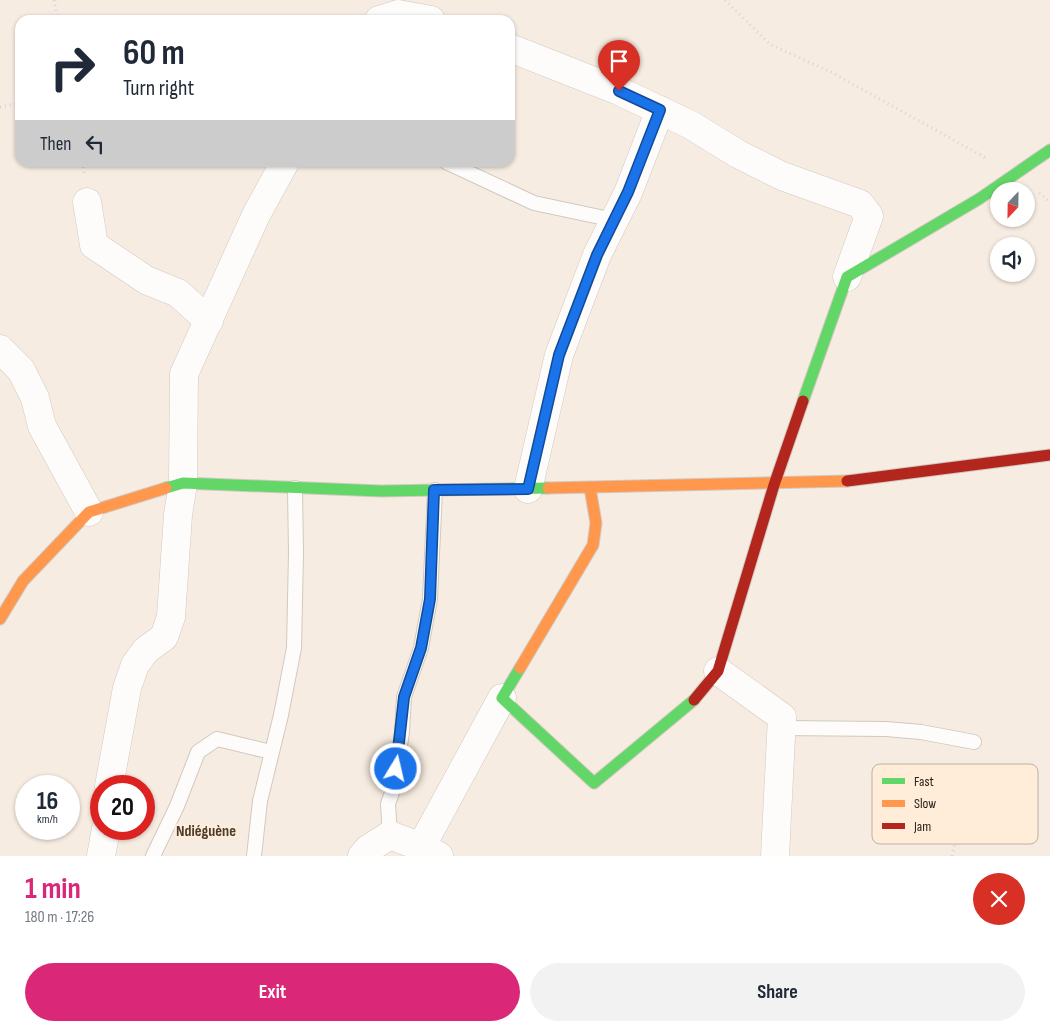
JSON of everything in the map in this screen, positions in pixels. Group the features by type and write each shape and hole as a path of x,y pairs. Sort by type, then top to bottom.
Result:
{"street":[{"path":"502,698 594,783 696,699 718,671 774,485 869,216 860,204 782,176 738,154 691,125 660,110 619,91 515,50"},
{"path":"528,489 559,355 597,255 614,220 660,110"},
{"path":"846,277 979,199 1050,150"},
{"path":"112,775 127,688 135,665 146,650 164,637 171,617 178,515 183,484 184,374 256,215 282,167"},
{"path":"87,202 94,245 146,280 178,293 209,321"},
{"path":"0,349 22,370 35,398 42,426 89,512"},
{"path":"0,620 23,581 89,512 183,484 434,490 774,485 831,483 1050,455"},
{"path":"362,856 368,849 390,835 430,852 502,698 593,545 596,524 590,488"},
{"path":"718,671 782,717 775,856"},
{"path":"101,856 104,840"}],"lane":[{"path":"457,167 534,203 614,220"},
{"path":"254,856 260,801 282,715 294,648 295,488"},
{"path":"390,835 388,804 394,787 402,732 404,697 421,648 430,599 434,490"},
{"path":"782,728 886,729 920,732 974,742"},
{"path":"153,856 177,806 198,752 217,739 271,752"}],"path":[{"path":"54,0 57,15"},
{"path":"725,0 771,45 831,72 1014,175 1050,202"},
{"path":"0,107 15,104"},
{"path":"971,764 974,742"}],"traffic: fast":[{"path":"803,401 847,277 979,199 1050,150"},
{"path":"166,488 183,483 381,491 548,488"},
{"path":"520,668 502,698 594,783 694,700"}],"traffic: slow":[{"path":"548,488 847,481"},
{"path":"0,619 23,581 89,512 166,488"},
{"path":"520,668 593,545 596,523 590,488"}],"traffic: jam":[{"path":"694,700 718,671 774,485 803,401"},
{"path":"847,481 1050,455"}],"district":[{"name":"Ndiéguène","path":"206,830"}],"route":[{"path":"396,769 402,732 404,697 421,648 430,599 434,490 528,489 533,460 559,355 597,255 628,192 660,110 619,91"}]}
